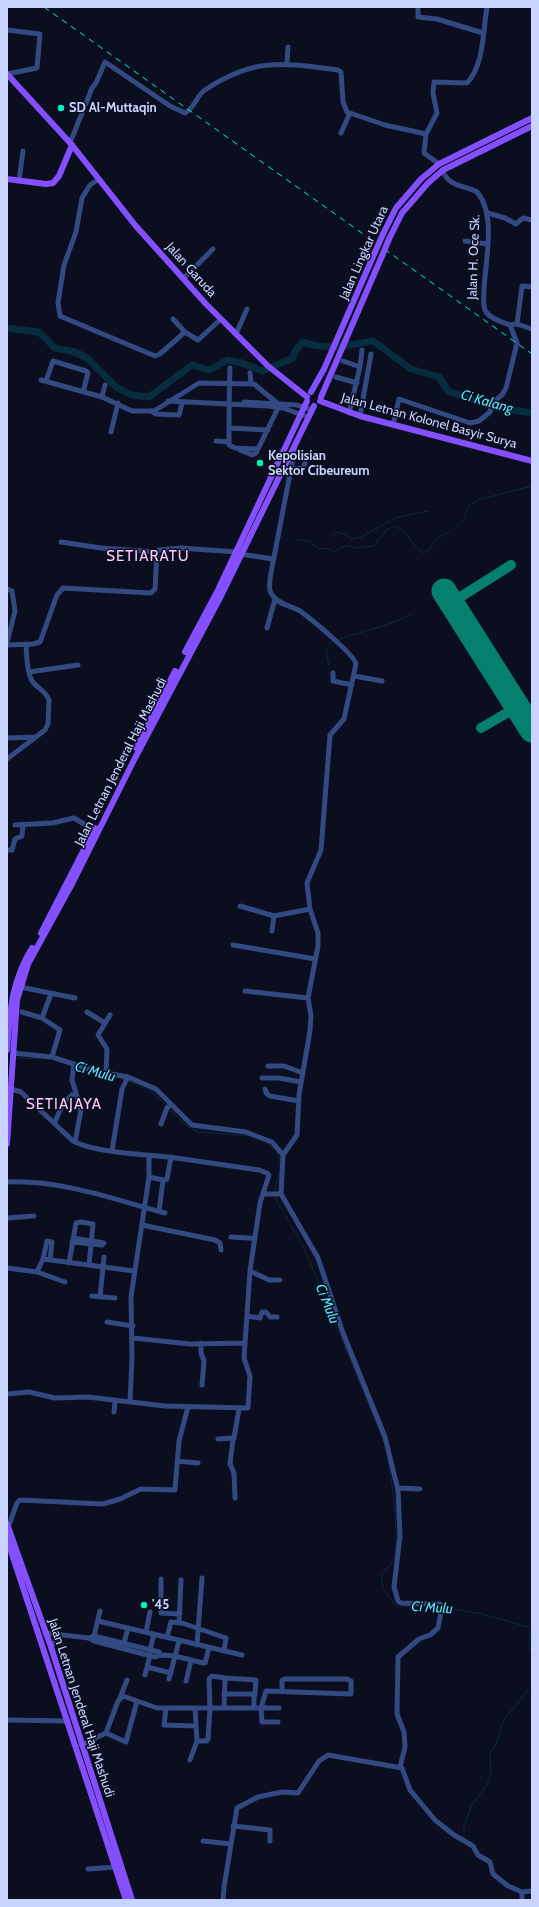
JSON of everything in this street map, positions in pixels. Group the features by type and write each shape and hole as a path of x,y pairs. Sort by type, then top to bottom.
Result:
{"main road":[{"name":"Jalan Garuda","path":"7,74 71,144 135,225 183,278 268,366 308,399"},
{"name":"Jalan Lingkar Utara","path":"308,399 350,312 383,234 403,199 420,179 440,164 532,118"},
{"name":"Jalan Lingkar Utara","path":"321,399 341,359 346,338 389,239 408,204 443,170 532,126"},
{"path":"7,179 48,184 55,182 60,176 71,144"},
{"path":"477,146 481,152"},
{"path":"403,199 408,204"},
{"path":"350,312 357,315"},
{"name":"Jalan Letnan Kolonel Basyir Surya","path":"308,399 318,393 321,399 349,413 532,461"},
{"path":"308,399 313,408 321,399"},
{"name":"Jalan Letnan Jenderal Haji Mashudi","path":"257,515 308,399"},
{"name":"Jalan Letnan Jenderal Haji Mashudi","path":"7,1144 12,1061 12,994 24,962 188,656 257,515 313,408"},
{"name":"Jalan Letnan Jenderal Haji Mashudi","path":"12,1030 20,987 28,964 73,882 94,830 220,593"},
{"name":"Jalan Letnan Jenderal Haji Mashudi","path":"8,1526 51,1647 81,1745 132,1900"},
{"name":"Jalan Letnan Jenderal Haji Mashudi","path":"7,1539 8,1548 68,1721 126,1900"}],"street":[{"path":"418,7 418,17 437,19 483,33"},
{"path":"440,164 424,153 426,134 436,113 433,84 437,81 468,83 478,61 487,7"},
{"path":"7,30 40,34 37,68 7,74"},
{"path":"287,63 288,47"},
{"path":"71,144 105,62 170,106 185,113 193,106 201,93 234,73 256,67 287,63 340,71 343,102 346,110 350,113 385,125 426,134"},
{"path":"341,133 350,113"},
{"path":"18,181 23,151"},
{"name":"Jalan H. Oce Sk.","path":"443,170 444,175 450,182 477,192 488,213 484,309 491,316 510,326"},
{"path":"99,179 90,185 82,198 76,232 65,259 61,276 58,313 62,318 154,356 160,354 185,332"},
{"path":"488,213 505,218 516,224 523,218 532,220"},
{"path":"465,241 487,244"},
{"path":"183,278 213,250"},
{"path":"518,324 522,286 532,287"},
{"path":"236,334 247,309"},
{"path":"173,319 185,332 197,340 221,319"},
{"path":"393,425 399,399 470,423 479,421 490,412 492,403 504,392 517,346 510,326 518,324 532,329"},
{"path":"349,413 357,383 362,350"},
{"path":"360,416 371,354"},
{"path":"341,359 360,367"},
{"path":"83,392 88,372 53,361 44,381 83,392 102,397 118,403 128,410"},
{"path":"230,368 228,404 229,446 235,448 258,449 278,406"},
{"path":"250,373 251,383"},
{"path":"336,377 357,383"},
{"path":"151,412 199,383 251,383 256,385 268,395 278,406"},
{"path":"102,397 105,385"},
{"path":"268,395 268,404"},
{"path":"278,406 308,399"},
{"path":"168,401 182,403 268,404 308,417"},
{"path":"111,432 118,403"},
{"path":"116,413 128,410 179,415 182,403"},
{"path":"229,428 268,430"},
{"path":"216,441 229,442"},
{"path":"296,441 273,559 269,588 275,599 300,611 337,642 355,660 354,676 344,719 330,735 320,850 307,883 310,909 318,933 318,946 308,998 311,1016 301,1082 297,1135 291,1146 283,1155 281,1194 318,1258 343,1333 384,1432 398,1488 400,1536 394,1587 396,1595 399,1602 440,1604 442,1609 438,1628 430,1635 419,1639 398,1656 397,1714 404,1732 406,1747 400,1767"},
{"path":"291,469 303,468 305,463"},
{"path":"61,542 101,548 156,552 167,548 238,553 273,559"},
{"path":"7,589 12,591 12,601 15,606 13,624 7,644 26,645 38,643 57,594 63,588 152,592 155,587 156,552"},
{"path":"267,628 275,599"},
{"path":"7,759 47,727 48,696 33,682 29,672 26,645"},
{"path":"29,672 78,665"},
{"path":"333,674 333,681 352,685"},
{"path":"354,676 382,681"},
{"path":"7,738 35,737"},
{"path":"15,825 52,823 74,818 94,830"},
{"path":"7,850 12,850 15,839 22,836 23,824"},
{"path":"240,906 274,916 310,909"},
{"path":"272,931 274,916"},
{"path":"233,945 315,959"},
{"path":"20,987 75,998"},
{"path":"245,991 308,998"},
{"path":"42,1018 51,994"},
{"path":"22,1012 42,1018 60,1030 52,1057"},
{"path":"87,1012 105,1023"},
{"path":"108,1073 107,1047 98,1035 110,1015"},
{"path":"11,1052 52,1057 156,1089 169,1106 192,1125 246,1132 272,1142 283,1155"},
{"path":"74,1065 72,1080 81,1110 75,1142"},
{"path":"268,1066 284,1066 303,1073"},
{"path":"262,1078 279,1078 301,1082"},
{"path":"112,1150 126,1081"},
{"path":"7,1394 38,1393 55,1398 88,1397 115,1401 188,1407 247,1408 249,1403 250,1376 244,1361 250,1271 255,1239 269,1175 266,1172 172,1157 112,1150 75,1142 22,1092 11,1089"},
{"path":"265,1089 270,1096 299,1101"},
{"path":"55,1122 63,1103 72,1095"},
{"path":"162,1124 169,1106"},
{"path":"130,1402 133,1326 131,1310 134,1271 149,1177 149,1155"},
{"path":"158,1211 163,1180 166,1179 172,1157"},
{"path":"149,1177 163,1180"},
{"path":"7,1182 36,1182 86,1190 165,1213"},
{"path":"266,1194 281,1194"},
{"path":"7,1218 34,1216"},
{"path":"69,1263 76,1222 90,1223 93,1226 89,1265"},
{"path":"142,1225 215,1240 220,1244 220,1250"},
{"path":"231,1237 255,1239"},
{"path":"73,1240 91,1243"},
{"path":"37,1272 43,1259 47,1241 50,1241 52,1246 50,1260"},
{"path":"100,1297 104,1257"},
{"path":"43,1259 134,1271"},
{"path":"7,1268 37,1272 65,1282"},
{"path":"250,1271 269,1280 280,1280"},
{"path":"92,1296 115,1298"},
{"path":"247,1316 260,1318 262,1312 266,1312 270,1317 277,1317"},
{"path":"107,1322 133,1326"},
{"path":"132,1338 173,1343 245,1343"},
{"path":"201,1343 201,1353 204,1361 202,1384"},
{"path":"114,1412 115,1401"},
{"path":"8,1526 16,1503 20,1500 103,1504 120,1499 143,1488 174,1490 176,1488 180,1434 188,1407"},
{"path":"235,1498 234,1473 230,1464 239,1409"},
{"path":"218,1439 233,1439"},
{"path":"178,1461 198,1463"},
{"path":"398,1488 420,1489"},
{"path":"197,1646 200,1628 202,1578"},
{"path":"161,1579 161,1613 180,1614"},
{"path":"179,1623 181,1580"},
{"path":"92,1637 100,1612"},
{"path":"146,1632 150,1612"},
{"path":"98,1621 167,1637 197,1646 242,1655"},
{"path":"167,1637 171,1622 200,1628 226,1638 224,1651"},
{"path":"124,1643 128,1628"},
{"path":"45,1633 92,1637 124,1643 150,1652 157,1657 161,1655 175,1656 191,1661 205,1663 209,1648"},
{"path":"145,1675 154,1634"},
{"path":"51,1647 60,1635"},
{"path":"92,1637 150,1652"},
{"path":"169,1679 179,1641"},
{"path":"186,1681 191,1661"},
{"path":"147,1667 171,1673"},
{"path":"197,1741 207,1741 208,1739 210,1677 256,1680 254,1708"},
{"path":"224,1708 225,1678"},
{"path":"278,1722 262,1722 261,1708 266,1692 351,1694 351,1681 347,1679 285,1679 282,1680 282,1692"},
{"path":"81,1745 106,1733 127,1680"},
{"path":"224,1694 255,1695"},
{"path":"120,1698 123,1696 157,1708 279,1708"},
{"path":"106,1733 126,1742 137,1701"},
{"path":"166,1708 164,1725 196,1726"},
{"path":"190,1760 197,1741 195,1708"},
{"path":"7,1720 68,1721"},
{"path":"223,1900 236,1810 258,1797 282,1792 298,1793 308,1775 326,1755 400,1767 404,1772 410,1790 435,1820 454,1835 473,1846 478,1855 490,1862 493,1874 506,1885 522,1892 532,1891"},
{"path":"233,1826 270,1830 270,1840"},
{"path":"203,1841 231,1844"},
{"path":"88,1869 116,1867"},
{"path":"522,1892 522,1900"}],"waterway":[{"name":"Ci Kalang","path":"7,328 39,332 55,348 75,352 87,358 116,387 131,395 149,397 192,365 209,370 228,360 242,363 262,371 293,358 295,351 303,342 312,345 329,347 373,341 411,369 439,377 448,391 494,407 532,413"},
{"path":"455,527 464,519 468,506 478,500 532,486"},
{"path":"330,537 337,532 344,534 351,539 361,537 395,518 428,511"},
{"path":"297,540 309,541 319,549 327,548 334,552 347,545 353,548 373,546 388,529 394,526 400,529 417,548 424,553 430,549 435,540 450,531"},
{"path":"339,639 389,624 411,615"},
{"path":"329,667 326,650 332,640"},
{"name":"Ci Mulu","path":"16,1058 52,1059"},
{"name":"Ci Mulu","path":"82,1069 92,1073"},
{"name":"Ci Mulu","path":"95,1074 110,1076"},
{"name":"Ci Mulu","path":"119,1078 125,1080"},
{"name":"Ci Mulu","path":"128,1081 151,1091 167,1106"},
{"name":"Ci Mulu","path":"169,1108 187,1126 198,1132 251,1136"},
{"name":"Ci Mulu","path":"266,1142 277,1152 280,1162"},
{"name":"Ci Mulu","path":"274,1191 280,1171"},
{"name":"Ci Mulu","path":"274,1196 303,1246 384,1441"},
{"name":"Ci Mulu","path":"388,1460 395,1511 396,1540 393,1561 381,1575 383,1588 396,1606 439,1607"},
{"name":"Ci Mulu","path":"444,1608 478,1613 532,1628"},
{"path":"530,1629 529,1645 532,1655"},
{"path":"464,1838 464,1826 471,1806 487,1785 491,1773 490,1753 496,1744 503,1721 532,1685"}],"taxiway":[{"path":"451,603 511,565"},
{"path":"481,728 517,707"}],"runway":[{"path":"444,591 532,730"}],"railway":[{"path":"44,7 532,354"}],"place":[{"name":"SD Al-Muttaqin","path":"61,108"},
{"name":"Kepolisian Sektor Cibeureum","path":"260,463"},
{"name":"'45","path":"144,1605"}],"district":[{"name":"SETIARATU","path":"148,557"},
{"name":"SETIAJAYA","path":"64,1105"}]}
